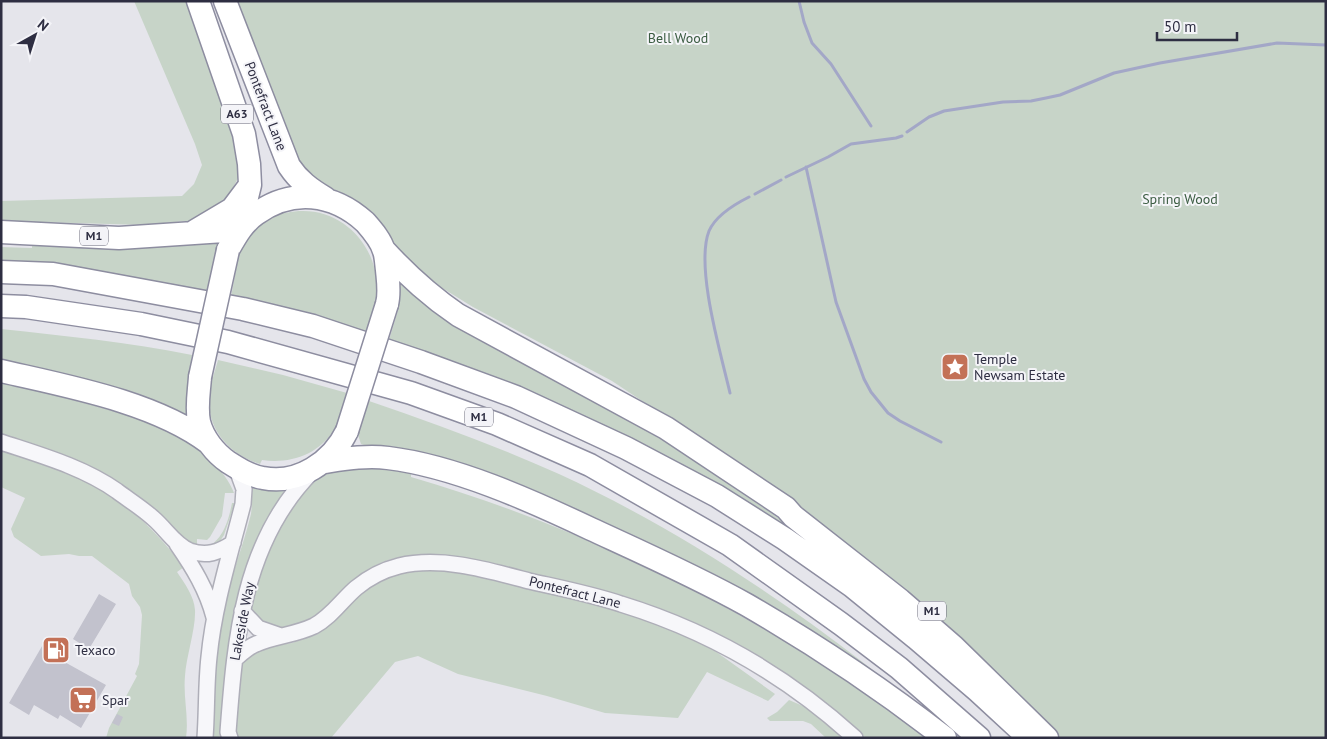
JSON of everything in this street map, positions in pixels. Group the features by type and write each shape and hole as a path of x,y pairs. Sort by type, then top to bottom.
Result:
{"highway":[{"name":"Pontefract Lane","path":"198,1 244,134 250,164 250,185 239,230"},
{"name":"Pontefract Lane","path":"225,1 290,166 297,178 306,187 324,198 337,202 354,213 369,226 384,250"},
{"name":"M1","path":"188,234 232,209 250,185"},
{"path":"209,443 200,424 197,406 200,377 228,250 239,230 255,214 277,203 307,197 324,198"},
{"name":"M1","path":"1,232 119,238 239,230"},
{"name":"M1","path":"384,250 417,284 433,298 458,315 666,428 786,508 792,516 900,600 954,647 1047,738"},
{"path":"1,371 69,386 168,419 199,435 224,458 248,474 270,479 286,478 308,472 321,464 341,444 347,431 387,304 388,286 384,250"},
{"name":"M1","path":"1,272 53,274 243,309 313,326 422,362 516,397 626,448 717,496 785,539 852,586 916,638 1029,738"},
{"name":"M1","path":"1,306 26,307 141,324 228,342 411,393 497,424 590,465 730,545 899,668 979,738"},
{"path":"321,464 376,458 404,460 430,466 493,487 561,515 745,604 865,679 945,738"},
{"name":"M1","path":"786,508 802,511 934,613 1015,689 1060,738"}],"street":[{"path":"1,442 92,477 135,504 154,519 172,538 194,570 205,591 214,618"},
{"name":"Lakeside Way","path":"230,738 235,659 242,611 250,577 276,518 304,480 321,464"},
{"name":"Lakeside Way","path":"205,738 206,696 214,618 243,504 244,489 236,467"},
{"path":"172,538 185,548 205,554 219,552 233,543"},
{"name":"Pontefract Lane","path":"235,659 256,644 298,632 316,624 331,613 355,589 384,570 410,564 443,562 620,603 704,635 766,669 830,715 855,738"},
{"path":"242,611 258,628 281,636"}],"green space":[{"path":"134,1 189,1 238,145 239,176 228,198 186,227 185,221 145,225 1,221 1,201 182,196 194,184 202,165 195,144"},
{"name":"Temple Newsam Estate","path":"233,1 1326,1 1326,738 1058,738 987,665 716,450 612,381 473,307 426,278 304,176"},
{"path":"284,210 286,213 304,211 320,213 336,219 349,228 360,240 369,254 375,270 377,287 375,304 366,331 231,297 237,264 233,263 252,229"},
{"path":"222,239 214,260 207,293 1,267 1,247 32,248 32,245 122,246"},
{"path":"398,278 662,440 815,545 389,340 399,307 395,305"},
{"path":"1,329 121,343 192,355 187,392 189,393 190,421 1,366"},
{"path":"218,360 283,375 347,393 336,426 320,446 312,452 293,459 283,461 262,460 260,464 240,455 223,440 212,422 209,399"},
{"path":"1,382 151,422 171,430 194,444 225,476 234,493 225,493 222,516 210,537 207,540 197,539 197,547 193,546 144,502 113,479 72,460 1,435"},
{"path":"369,401 465,435 536,464 613,500 665,529 767,593 816,627 957,738 865,674 421,453 390,446 367,446 361,444 358,435"},
{"path":"1,447 71,474 110,495 131,510 150,528 184,567 177,572 191,595 195,610 185,676 186,738 106,738 109,728 137,676 135,674 139,664 142,615 140,607 132,596 129,584 92,556 69,554 41,556 14,537 11,529 25,498 1,487"},
{"path":"371,466 411,473 411,477 523,514 632,560 685,586 788,643 872,697 927,738 866,738 831,709 757,656 707,630 664,612 465,559 414,555 383,562 369,569 326,607 302,622 279,628 270,628 262,625 252,611 252,599 269,545 285,515 308,488 324,474 337,470"},
{"path":"251,488 287,490 272,512 256,542 246,572 222,738 211,738 220,627 226,599 251,514"},
{"path":"232,503 235,503 224,535 218,544 209,546 222,533"},
{"path":"439,565 619,607 713,647 715,651 775,694 768,701 707,672 678,718 605,713 547,696 458,674 418,656 395,662 331,738 237,738 235,719 242,661 259,648 292,643 318,634 339,617 354,598 387,574"},
{"path":"789,700 810,709 848,738 826,738 811,724 803,721 770,721 767,718 777,712"}],"building":[{"path":"99,594 116,604 89,649 73,639"},
{"path":"45,641 65,653 61,660 106,685 81,728 60,715 58,719 34,705 29,715 9,703"},
{"path":"117,714 123,717 119,726 112,723"}],"waterway":[{"path":"799,1 812,43 831,64 871,126"},
{"path":"907,132 929,117 944,111 1003,102 1031,101 1060,95 1114,73 1160,63 1277,43 1326,45"},
{"path":"786,177 851,144 902,136"},
{"path":"806,167 836,302 864,379 871,392 888,413 941,442"},
{"path":"755,194 781,180"},
{"path":"730,393 707,288 706,247 709,231 716,220 732,207 749,197"}],"place":[{"name":"Temple Newsam Estate","path":"955,367"},
{"name":"Texaco","path":"56,650"},
{"name":"Spar","path":"83,700"}],"park label":[{"name":"Bell Wood","path":"678,38"},
{"name":"Spring Wood","path":"1180,199"}]}
